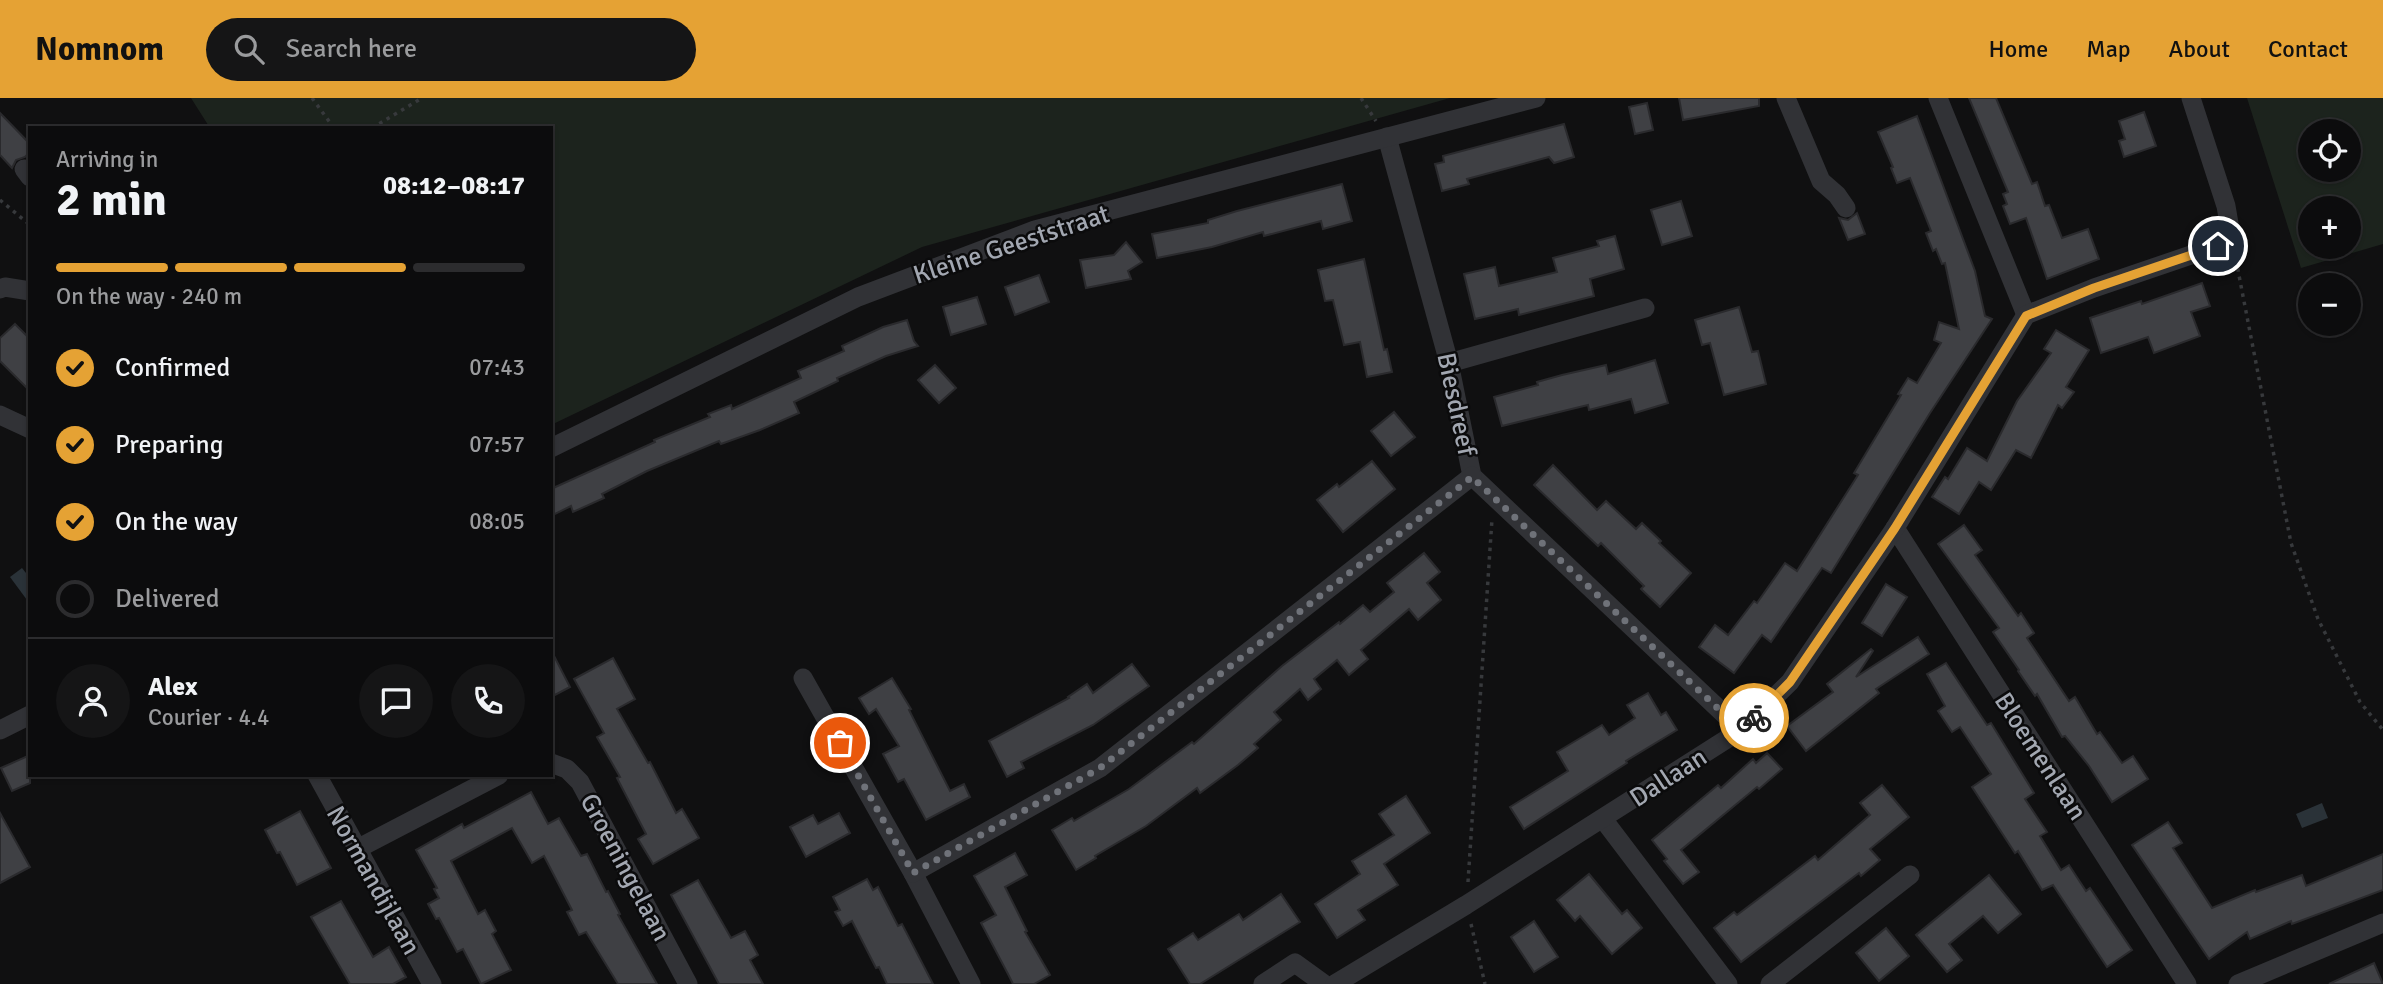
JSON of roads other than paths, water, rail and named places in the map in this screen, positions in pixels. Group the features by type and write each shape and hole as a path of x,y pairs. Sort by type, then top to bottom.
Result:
{"street":[{"name":"Kleine Geeststraat","path":"553,447 858,297 1035,230 1536,98"},
{"path":"1786,98 1821,181 1837,195 1846,208"},
{"path":"1938,98 2026,316 2094,288 2232,241 2226,206 2191,98"},
{"name":"Biesdreef","path":"1387,137 1449,363 1472,477 1741,730"},
{"path":"0,289 5,287 28,291"},
{"path":"1449,363 1645,308"},
{"name":"Dallaan","path":"1335,984 1604,819 1741,730 1790,682 1895,528 2026,316"},
{"path":"0,415 28,428"},
{"path":"913,873 1100,768 1472,477"},
{"name":"Bloemenlaan","path":"1895,528 2187,984"},
{"path":"803,678 913,873 971,984"},
{"path":"0,730 28,716"},
{"name":"Groeningelaan","path":"553,764 567,769 580,782 688,984"},
{"name":"Normandijlaan","path":"318,777 432,984"},
{"path":"357,849 495,777"},
{"path":"1604,819 1728,984"},
{"path":"1770,984 1910,875"},
{"path":"2238,984 2383,923"},
{"path":"1263,984 1295,963 1324,984"}]}
